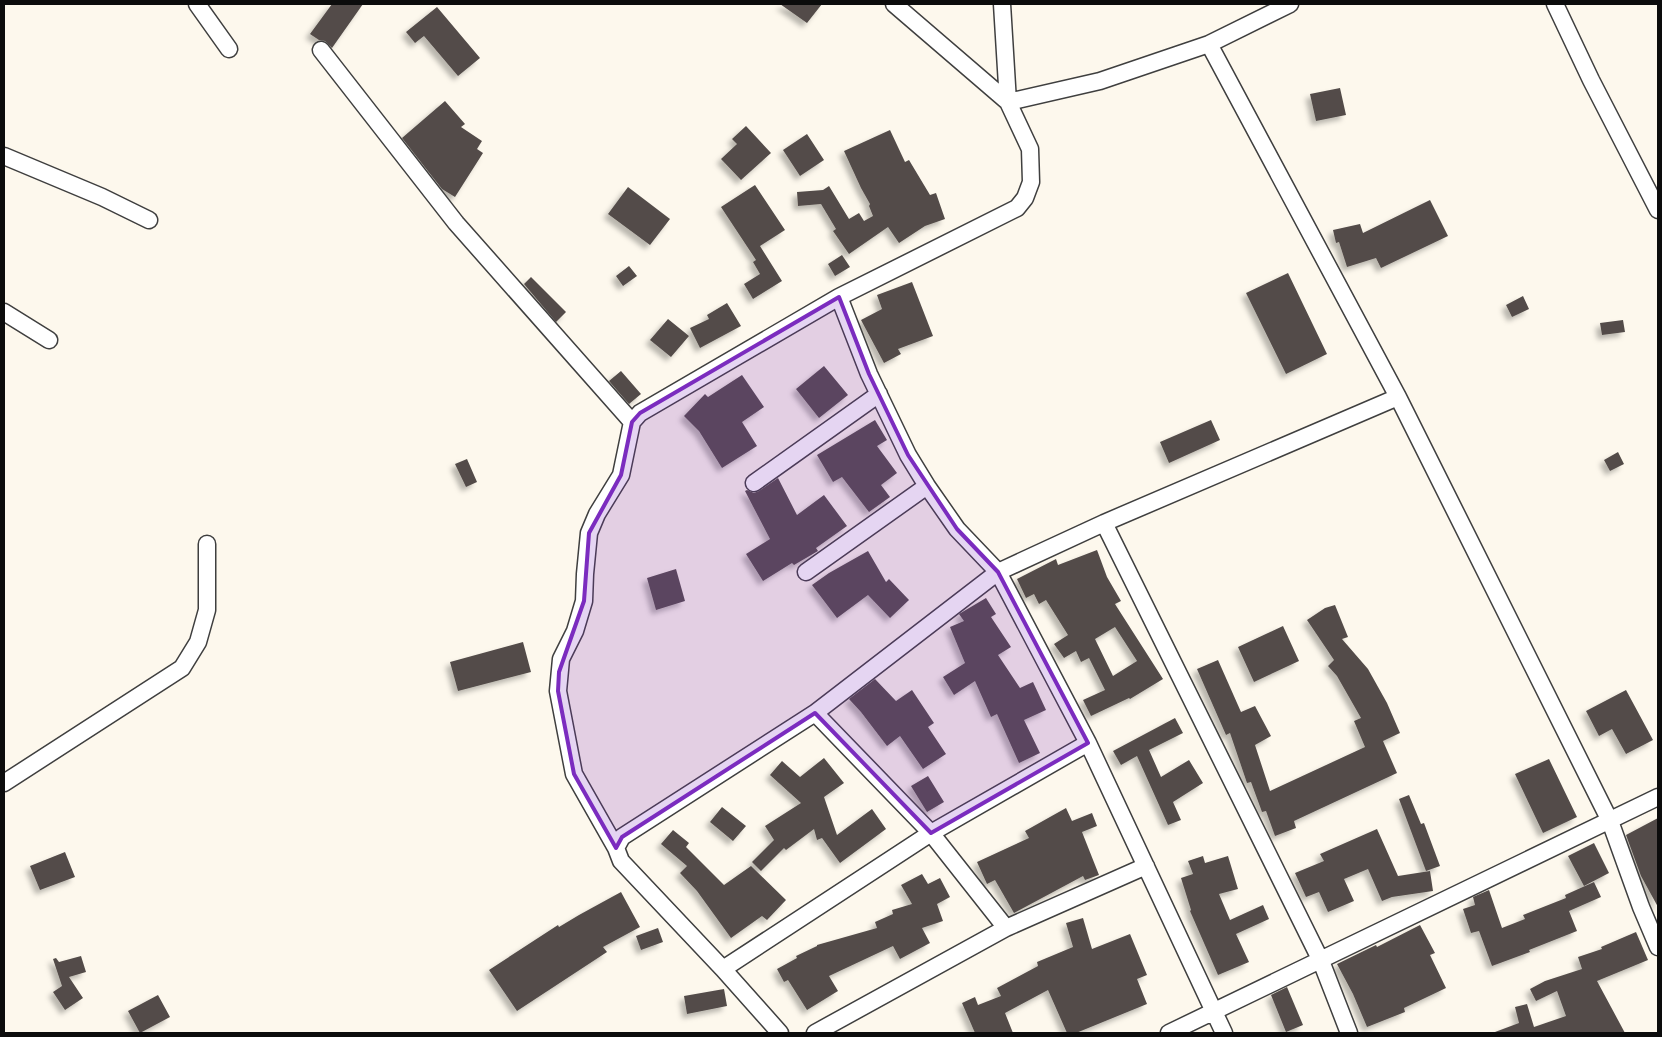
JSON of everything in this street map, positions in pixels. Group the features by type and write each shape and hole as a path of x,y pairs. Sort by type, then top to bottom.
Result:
{"street":[{"path":"197,4 228,49"},
{"path":"894,4 1008,102"},
{"path":"780,1033 723,969 621,861 616,848 574,774 558,691 561,659 575,631 584,601 589,533 597,514 622,475 632,422 640,412 839,297 1017,208 1025,198 1031,182 1030,149 1008,102 1002,4"},
{"path":"1008,102 1100,82 1209,44 1290,4"},
{"path":"1555,4 1591,80 1658,210"},
{"path":"1209,44 1398,397 1610,820 1641,907 1658,948"},
{"path":"321,50 456,223 632,422"},
{"path":"4,156 102,197 149,220"},
{"path":"839,297 869,374 908,454 957,530 998,572 1088,743 1224,1033"},
{"path":"4,312 50,340"},
{"path":"754,483 879,394"},
{"path":"616,848 622,837 815,713 998,572 1104,523 1398,397"},
{"path":"806,572 928,486"},
{"path":"1104,523 1321,961 1348,1033"},
{"path":"4,783 182,668 198,642 207,610 207,544"},
{"path":"815,713 931,833 1006,928"},
{"path":"723,969 931,833 1088,743"},
{"path":"1169,1033 1321,961 1658,796"},
{"path":"815,1033 1006,928 1146,866"}],"highlighted area":[{"path":"839,297 869,374 908,455 957,529 998,572 1088,743 931,833 815,713 622,837 616,848 574,774 558,691 559,672 584,601 589,533 621,475 632,422 640,413"}],"building":[{"path":"332,4 363,4 332,48 325,41 319,40 310,34"},
{"path":"780,4 822,4 807,23"},
{"path":"437,7 480,58 458,76 424,36 415,43 406,32"},
{"path":"1340,88 1346,115 1316,121 1310,94"},
{"path":"445,101 465,124 461,127 482,141 477,149 483,153 455,197 442,189 402,138"},
{"path":"746,126 771,153 741,180 721,159 737,144 732,139"},
{"path":"890,130 905,162 909,160 930,195 936,193 945,219 925,226 899,243 888,227 849,254 833,231 836,229 821,204 798,206 797,192 823,190 829,186 849,219 859,213 864,221 873,216 870,204 844,151"},
{"path":"807,134 824,160 800,176 783,150"},
{"path":"755,185 785,230 760,246 782,281 753,299 744,284 760,274 753,262 756,260 721,207"},
{"path":"628,187 670,219 650,245 608,214"},
{"path":"1430,200 1448,236 1381,268 1376,258 1347,267 1339,242 1336,243 1333,230 1360,224 1363,233"},
{"path":"842,255 850,267 835,276 828,264"},
{"path":"629,266 637,276 623,286 616,276"},
{"path":"1288,273 1327,354 1286,374 1246,293"},
{"path":"531,277 566,312 556,322 524,284"},
{"path":"912,282 933,336 898,349 901,354 884,363 861,320 882,309 877,295"},
{"path":"1523,296 1529,309 1512,317 1506,305"},
{"path":"727,303 741,326 700,348 690,328 709,319 707,315"},
{"path":"668,319 689,336 671,357 650,340"},
{"path":"1623,320 1625,332 1602,335 1600,323"},
{"path":"824,366 848,395 819,418 796,389"},
{"path":"621,371 641,394 629,404 609,381"},
{"path":"742,375 764,407 742,422 757,446 722,468 699,431 684,416 705,394 708,397"},
{"path":"875,420 887,440 877,446 897,473 881,485 890,497 869,512 842,477 833,482 817,455"},
{"path":"1211,420 1220,440 1169,463 1160,442"},
{"path":"1618,452 1624,464 1610,471 1604,460"},
{"path":"467,459 477,482 466,487 455,464"},
{"path":"778,478 797,515 824,495 847,526 816,548 818,551 794,565 792,563 763,581 746,554 770,539 745,491 754,493"},
{"path":"1097,550 1107,577 1121,601 1115,604 1163,679 1130,699 1091,716 1083,700 1105,690 1089,658 1081,662 1076,651 1064,658 1054,644 1068,635 1046,600 1039,604 1034,594 1026,598 1017,579 1056,559 1058,565","holes":["1115,627 1137,661 1113,676 1095,639"]},
{"path":"868,551 886,582 889,579 909,600 890,618 868,595 837,618 812,585"},
{"path":"676,569 685,601 656,610 647,578"},
{"path":"986,598 996,614 991,617 1011,647 998,655 1020,688 1033,682 1046,710 1024,720 1040,753 1019,763 997,714 991,717 975,681 954,695 943,677 965,663 950,627 964,621 959,614"},
{"path":"1335,605 1348,637 1342,639 1368,669 1387,703 1400,733 1383,741 1397,773 1294,821 1296,828 1275,836 1266,811 1262,812 1251,782 1247,783 1230,733 1226,735 1197,669 1218,660 1241,712 1255,706 1271,736 1255,745 1270,791 1365,747 1354,721 1361,718 1337,676 1328,666 1334,660 1307,620 1325,608"},
{"path":"1283,626 1299,661 1254,682 1238,647"},
{"path":"523,642 531,672 458,691 450,662"},
{"path":"875,679 896,701 912,690 934,723 928,727 946,754 923,769 900,736 887,746 849,699"},
{"path":"1626,690 1653,740 1626,754 1612,729 1599,736 1586,711"},
{"path":"1175,718 1183,733 1149,750 1161,777 1189,760 1203,783 1173,802 1181,820 1168,825 1137,756 1121,765 1113,751"},
{"path":"824,758 844,783 824,797 837,835 872,809 886,829 840,863 822,838 817,840 814,829 786,850 784,848 761,871 752,862 774,840 765,826 801,803 770,775 782,761 800,777"},
{"path":"1549,759 1577,817 1543,833 1515,774"},
{"path":"928,776 944,802 927,812 911,786"},
{"path":"1409,795 1421,824 1424,823 1440,866 1426,871 1399,799"},
{"path":"722,807 746,826 733,841 710,822"},
{"path":"1066,808 1072,821 1092,813 1097,826 1082,832 1099,875 1085,880 1083,876 1014,913 995,880 987,884 977,862 1029,838 1025,831"},
{"path":"1658,818 1658,907 1641,876 1626,835"},
{"path":"1377,829 1398,876 1430,871 1433,891 1392,897 1382,901 1368,869 1344,879 1354,901 1328,912 1319,892 1306,897 1295,873 1324,861 1320,854"},
{"path":"673,830 689,843 686,847 724,885 751,866 786,900 767,920 762,916 731,938 697,891 680,873 687,866 661,844"},
{"path":"1594,843 1609,873 1584,886 1568,856"},
{"path":"65,852 75,877 40,890 30,866"},
{"path":"1203,856 1205,863 1228,856 1238,889 1219,894 1230,920 1263,905 1269,919 1236,934 1249,962 1218,975 1190,911 1181,878 1193,874 1188,861"},
{"path":"922,874 928,884 940,878 950,897 937,904 943,921 922,928 930,943 900,959 893,946 829,976 838,991 807,1010 788,980 784,982 777,969 817,945 877,928 875,922 893,914 892,910 912,904 901,885"},
{"path":"1594,882 1601,897 1569,911 1577,931 1529,950 1530,952 1492,966 1479,931 1471,933 1463,909 1475,905 1473,897 1489,890 1502,928 1525,919 1523,915 1566,898 1565,895"},
{"path":"621,892 640,927 603,947 607,952 517,1011 489,970 558,925 559,927"},
{"path":"1083,918 1092,949 1130,934 1147,975 1137,979 1147,1004 1076,1033 1067,1033 1048,990 1005,1013 1013,1033 975,1033 962,1003 975,997 978,1005 1001,996 997,988 1038,966 1037,962 1073,947 1066,923"},
{"path":"1420,925 1435,953 1430,955 1446,988 1404,1008 1405,1012 1367,1027 1353,994 1337,964 1376,945 1377,947"},
{"path":"658,928 663,942 641,950 636,936"},
{"path":"1636,932 1648,960 1597,981 1625,1033 1495,1033 1519,1023 1515,1007 1527,1004 1534,1027 1566,1016 1557,991 1536,1001 1530,989 1545,981 1582,969 1578,957 1602,949 1601,947"},
{"path":"81,956 86,972 69,977 83,998 65,1010 53,992 62,986 53,959 56,958 59,962"},
{"path":"1287,987 1303,1025 1286,1032 1271,995"},
{"path":"724,989 727,1006 687,1014 684,996"},
{"path":"158,995 170,1017 140,1033 128,1011"}]}
